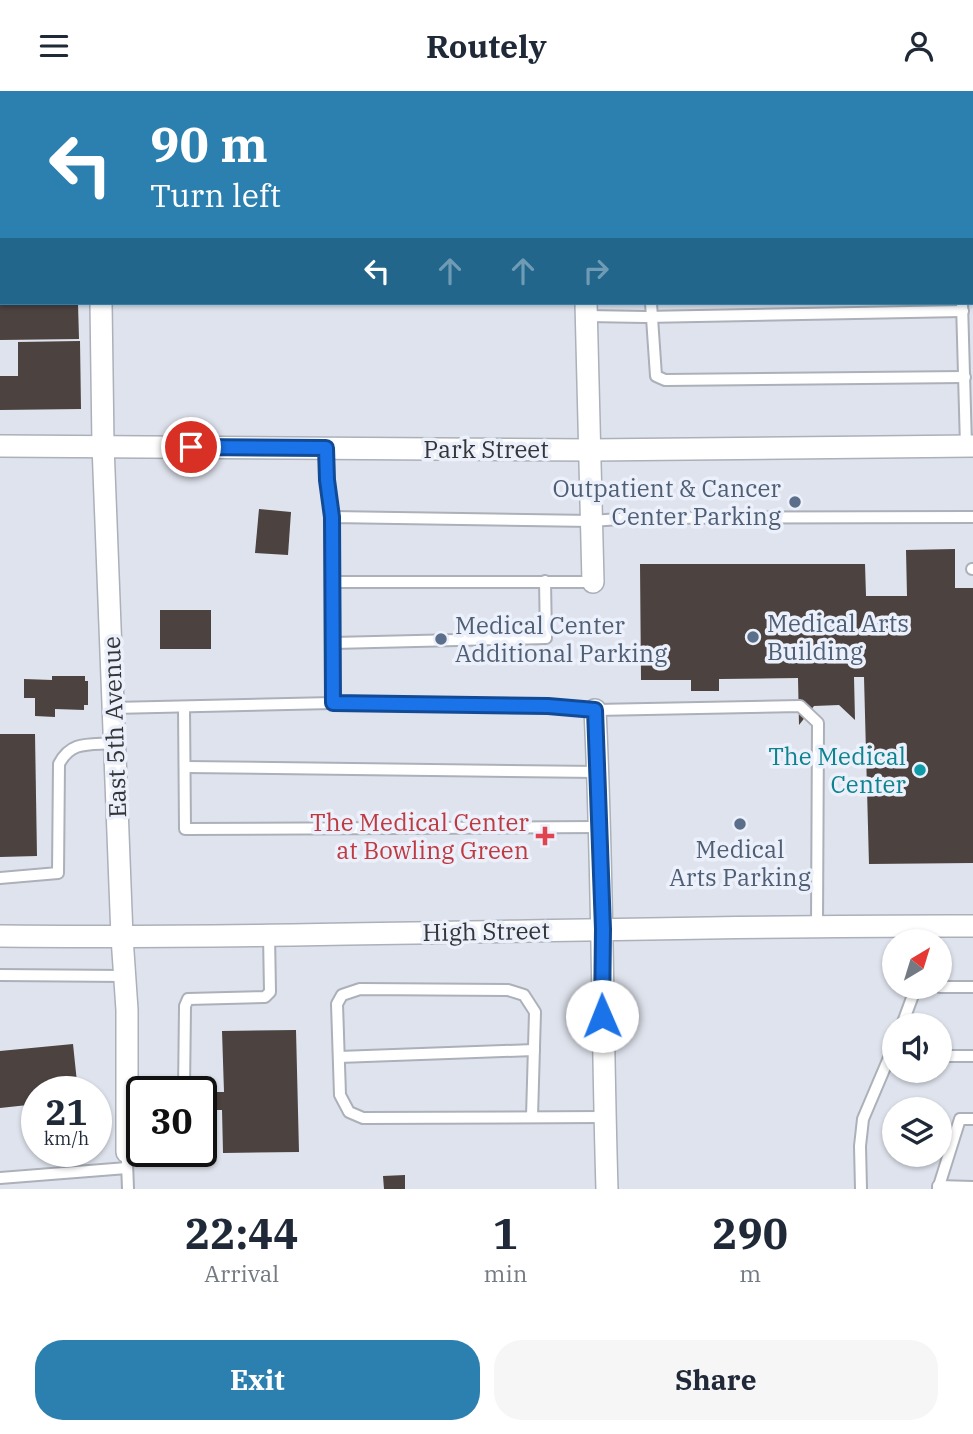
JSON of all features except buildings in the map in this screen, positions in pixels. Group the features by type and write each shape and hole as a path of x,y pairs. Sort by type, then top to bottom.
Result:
{"street":[{"name":"East 5th Avenue","path":"101,305 103,445 127,1010 127,1076"},
{"path":"587,309 593,582"},
{"name":"Park Street","path":"0,446 591,450 970,446"},
{"path":"595,710 603,929 601,991 607,1189"},
{"name":"High Street","path":"0,936 122,937 817,926 882,931"},
{"name":"High Street","path":"951,929 973,926"}],"lane":[{"path":"651,305 656,376 665,380 965,377"},
{"path":"587,309 651,317 962,307 970,446"},
{"path":"326,448 332,517 333,703"},
{"path":"332,517 592,521 633,518 973,517"},
{"path":"333,643 546,638 545,581"},
{"path":"332,582 593,582"},
{"path":"113,708 333,703 548,706 595,710 800,706 818,723 817,926"},
{"path":"184,707 185,829 600,827"},
{"path":"0,878 58,873 59,764 65,752 75,746 114,743"},
{"path":"185,767 598,772"},
{"path":"184,1076 185,1006 188,999 265,997 270,992 269,935"},
{"path":"0,975 125,976"},
{"path":"952,987 973,987"},
{"path":"532,1118 535,1012 524,995 508,990 360,989 342,995 337,1004 340,1095 349,1112 363,1118 532,1118 605,1117"},
{"path":"339,1057 534,1050"},
{"path":"952,1056 973,1056"},
{"path":"861,1189 860,1146 863,1119 882,1075"},
{"path":"973,1119 960,1119 938,1188 973,1187"},
{"path":"0,1178 126,1160"},
{"path":"127,1167 128,1189"}],"place":[{"name":"Outpatient & Cancer Center Parking","path":"795,502"},
{"name":"Medical Arts Building","path":"753,637"},
{"name":"Medical Center Additional Parking","path":"441,639"},
{"name":"The Medical Center","path":"920,770"},
{"name":"Medical Arts Parking","path":"740,824"},
{"name":"The Medical Center at Bowling Green","path":"545,836"}],"route":[{"path":"191,447 326,448 332,517 333,703 548,706 595,710 603,929 602,1016"}]}
